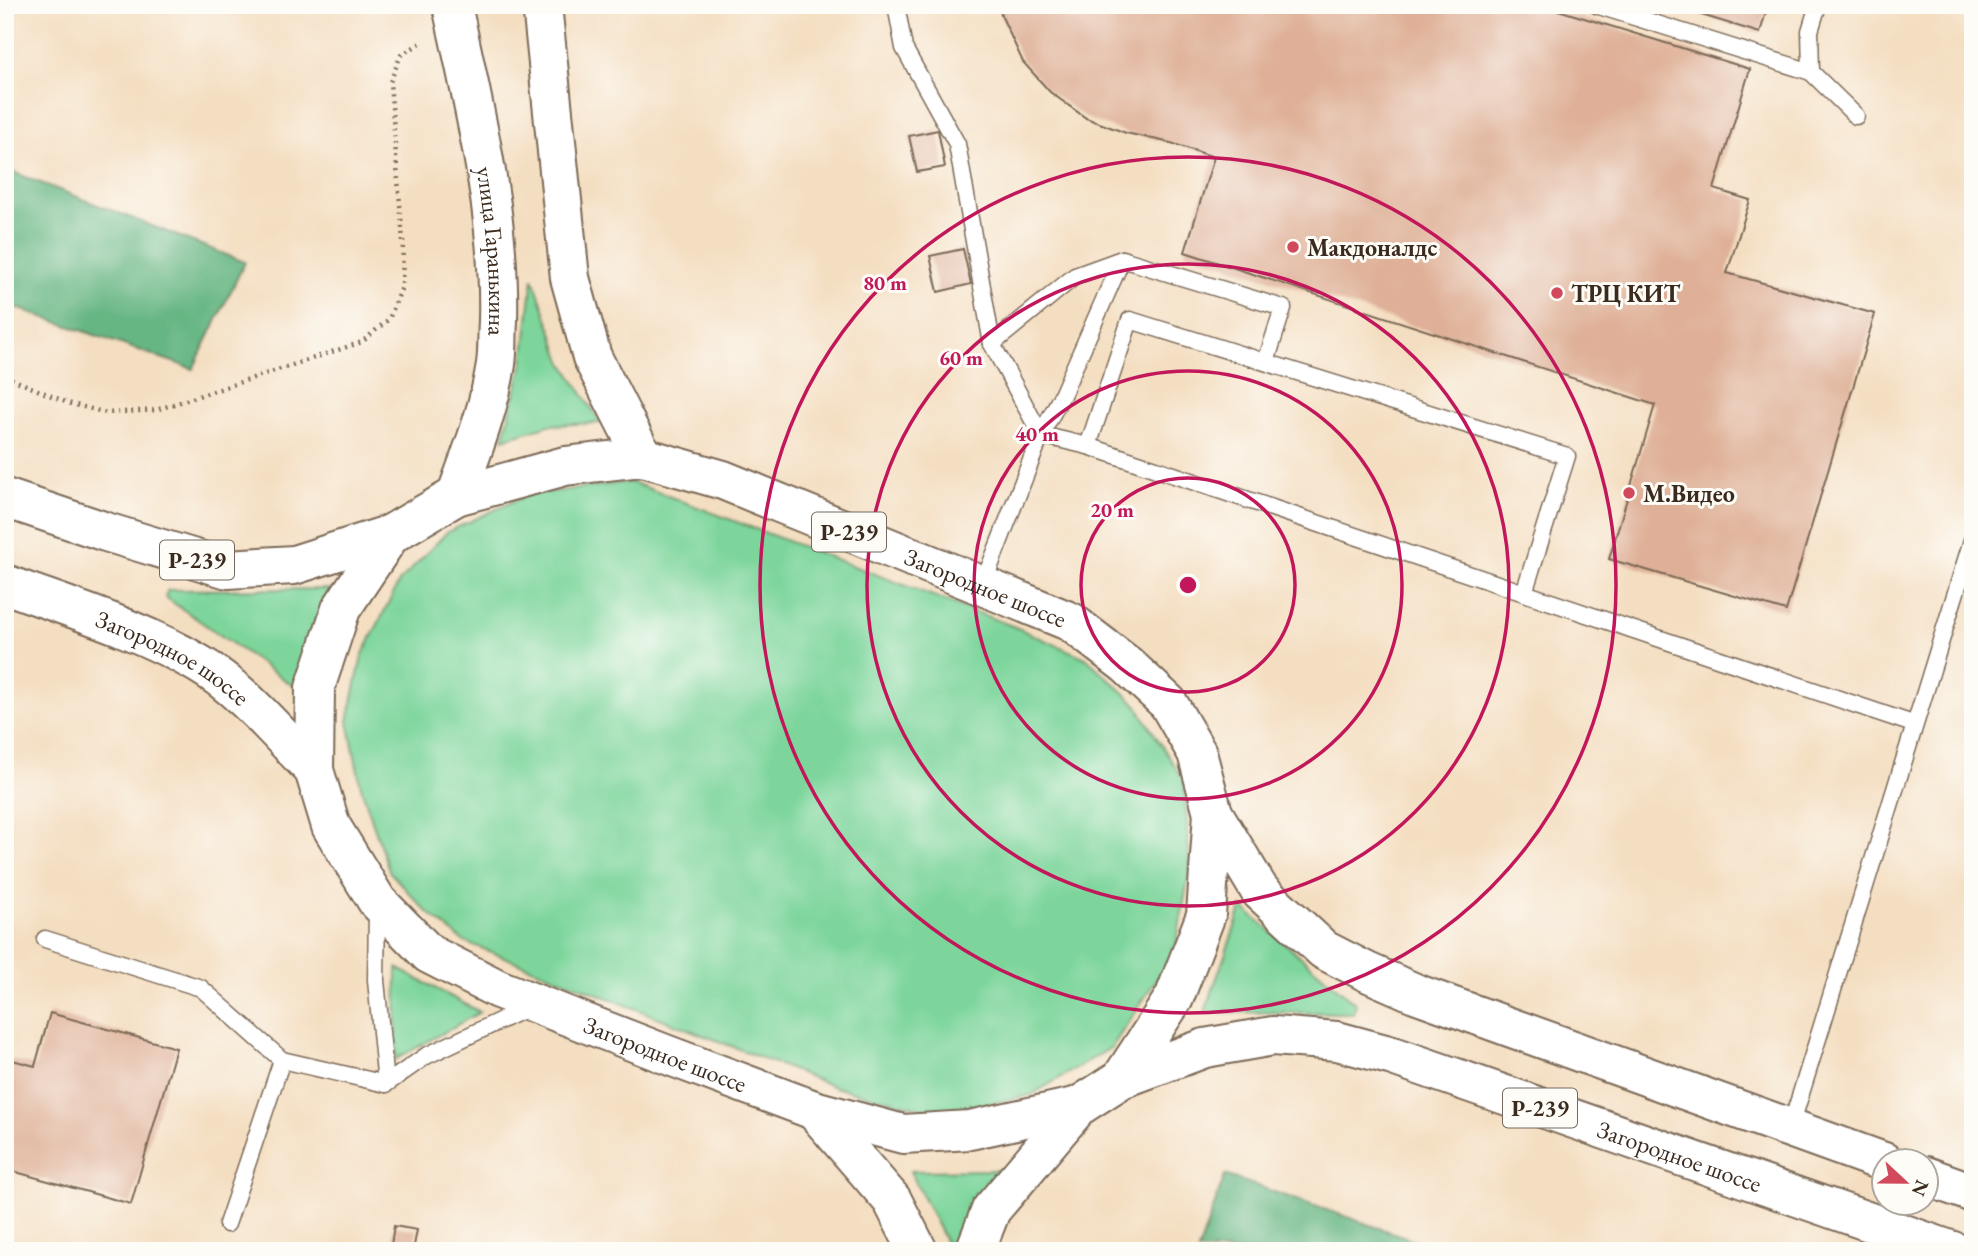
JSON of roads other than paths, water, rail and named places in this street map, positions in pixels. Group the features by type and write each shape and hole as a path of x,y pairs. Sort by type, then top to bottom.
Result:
{"main road":[{"path":"542,5 570,278 592,357 643,457"},
{"name":"улица Гаранькина","path":"454,14 474,108 494,225 499,290 496,362 484,421 456,496"},
{"name":"Загородное шоссе","path":"5,498 228,569 294,565 391,534 456,496 565,466 643,457 723,480 1071,622 1127,665 1168,703 1197,753 1213,813 1260,891 1324,950 1415,993 1870,1157"},
{"name":"Загородное шоссе","path":"391,534 341,609 315,688 314,770 331,826 377,901 429,954 498,989 814,1110 903,1134 970,1130 1079,1106 1121,1079 1205,1048 1273,1036 1337,1041 1393,1056 1953,1251"},
{"name":"Загородное шоссе","path":"5,584 150,639 201,665 240,695 314,770"},
{"name":"Загородное шоссе","path":"1121,1079 1174,998 1206,915 1213,813"},
{"path":"975,1251 991,1210 1079,1106"},
{"path":"814,1110 892,1200 918,1251"},
{"path":"1940,1181 1973,1193"}],"lane":[{"path":"896,5 904,48 957,144 992,344 1041,435 1088,446 1913,724"},
{"path":"1597,5 1811,72 1857,116"},
{"path":"1811,72 1810,31 1818,5"},
{"path":"992,344 1075,276 1122,259 1283,308 1266,362"},
{"path":"983,584 1041,435 1062,395 1122,259"},
{"path":"1088,446 1130,320 1567,456 1524,593"},
{"path":"1790,1129 1973,537"},
{"path":"377,901 376,980 386,1084"},
{"path":"45,939 201,988 282,1060 386,1084 426,1056 534,1004"},
{"path":"228,1224 282,1060"}],"place":[{"name":"Макдоналдс","path":"1293,247"},
{"name":"ТРЦ КИТ","path":"1557,293"},
{"name":"М.Видео","path":"1629,493"}]}
